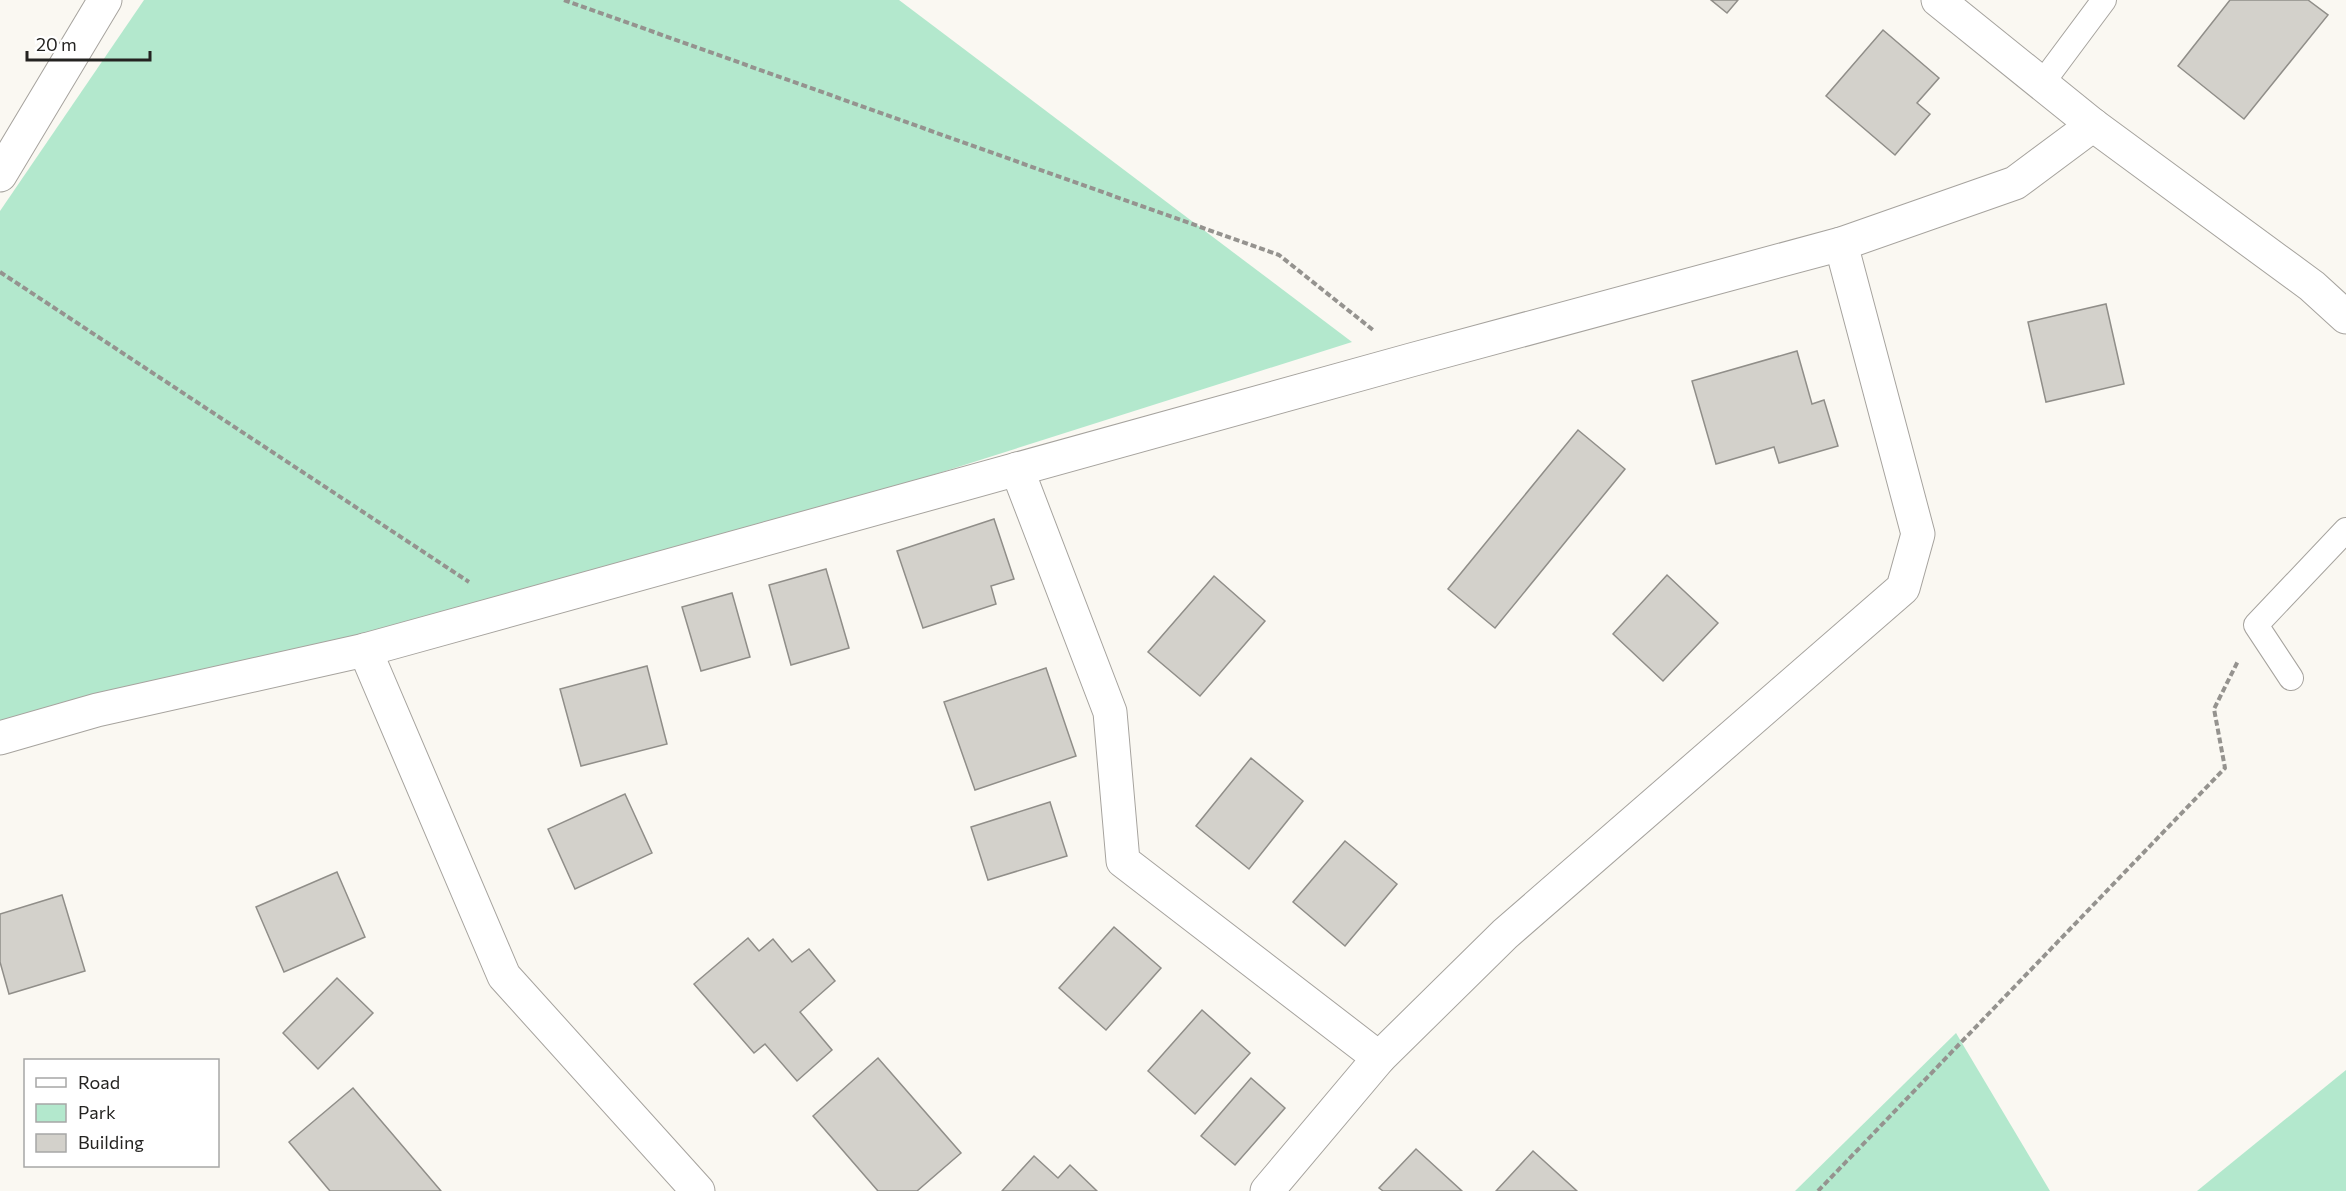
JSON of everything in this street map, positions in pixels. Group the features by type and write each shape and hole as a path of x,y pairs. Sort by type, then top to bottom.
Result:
{"street":[{"path":"0,175 105,0"},
{"path":"1938,0 2043,82 2093,125 2312,286 2346,317"},
{"path":"0,738 97,710 365,651 1411,360 1840,244 2015,183 2093,125"},
{"path":"1267,1191 1378,1058 1505,934 1904,588 1918,534 1840,244"},
{"path":"1017,470 1110,712 1123,861 1378,1058"},
{"path":"365,651 504,976 698,1191"}],"lane":[{"path":"2043,82 2104,0"},
{"path":"2291,678 2256,625 2346,530"}],"path":[{"path":"564,0 1279,255 1411,360"},
{"path":"0,272 510,609"},
{"path":"1818,1191 2225,768 2214,709 2256,625"}],"green space":[{"path":"144,0 899,0 1352,342 510,609 0,734 0,211"},
{"path":"1956,1033 2050,1191 1795,1191"},
{"path":"2346,1070 2346,1191 2197,1191"}],"building":[{"path":"1711,0 1738,0 1727,13"},
{"path":"2230,0 2308,0 2328,15 2244,119 2178,66"},
{"path":"1883,30 1939,78 1917,103 1930,114 1895,155 1826,96"},
{"path":"2106,304 2124,384 2046,402 2028,322"},
{"path":"1797,351 1812,404 1824,400 1838,446 1779,463 1774,447 1716,464 1692,381"},
{"path":"1578,430 1625,469 1495,628 1448,589"},
{"path":"994,519 1014,579 991,586 996,604 923,628 897,551"},
{"path":"826,569 849,648 791,665 769,585"},
{"path":"1667,575 1718,623 1663,681 1613,634"},
{"path":"1214,576 1265,621 1200,696 1148,652"},
{"path":"732,593 750,657 701,671 682,607"},
{"path":"647,666 667,744 581,766 560,689"},
{"path":"1046,668 1076,756 975,790 944,702"},
{"path":"1251,758 1303,801 1249,869 1196,826"},
{"path":"625,794 652,853 575,889 548,829"},
{"path":"1050,802 1067,856 988,880 971,827"},
{"path":"1345,841 1397,884 1345,946 1293,902"},
{"path":"337,872 365,937 284,972 256,907"},
{"path":"62,895 85,971 9,994 0,962 0,914"},
{"path":"1114,927 1161,968 1106,1030 1059,988"},
{"path":"748,938 759,951 773,939 792,962 809,949 835,981 800,1012 832,1050 797,1081 765,1044 754,1053 694,984"},
{"path":"337,978 373,1013 318,1069 283,1033"},
{"path":"1202,1010 1250,1053 1195,1114 1148,1071"},
{"path":"878,1058 961,1153 917,1191 878,1191 813,1116"},
{"path":"1251,1078 1285,1108 1235,1165 1201,1136"},
{"path":"353,1088 441,1191 330,1191 289,1142"},
{"path":"1416,1149 1462,1191 1383,1191 1379,1188"},
{"path":"1533,1151 1577,1191 1496,1191"},
{"path":"1034,1156 1058,1178 1070,1165 1097,1191 1002,1191"}]}
